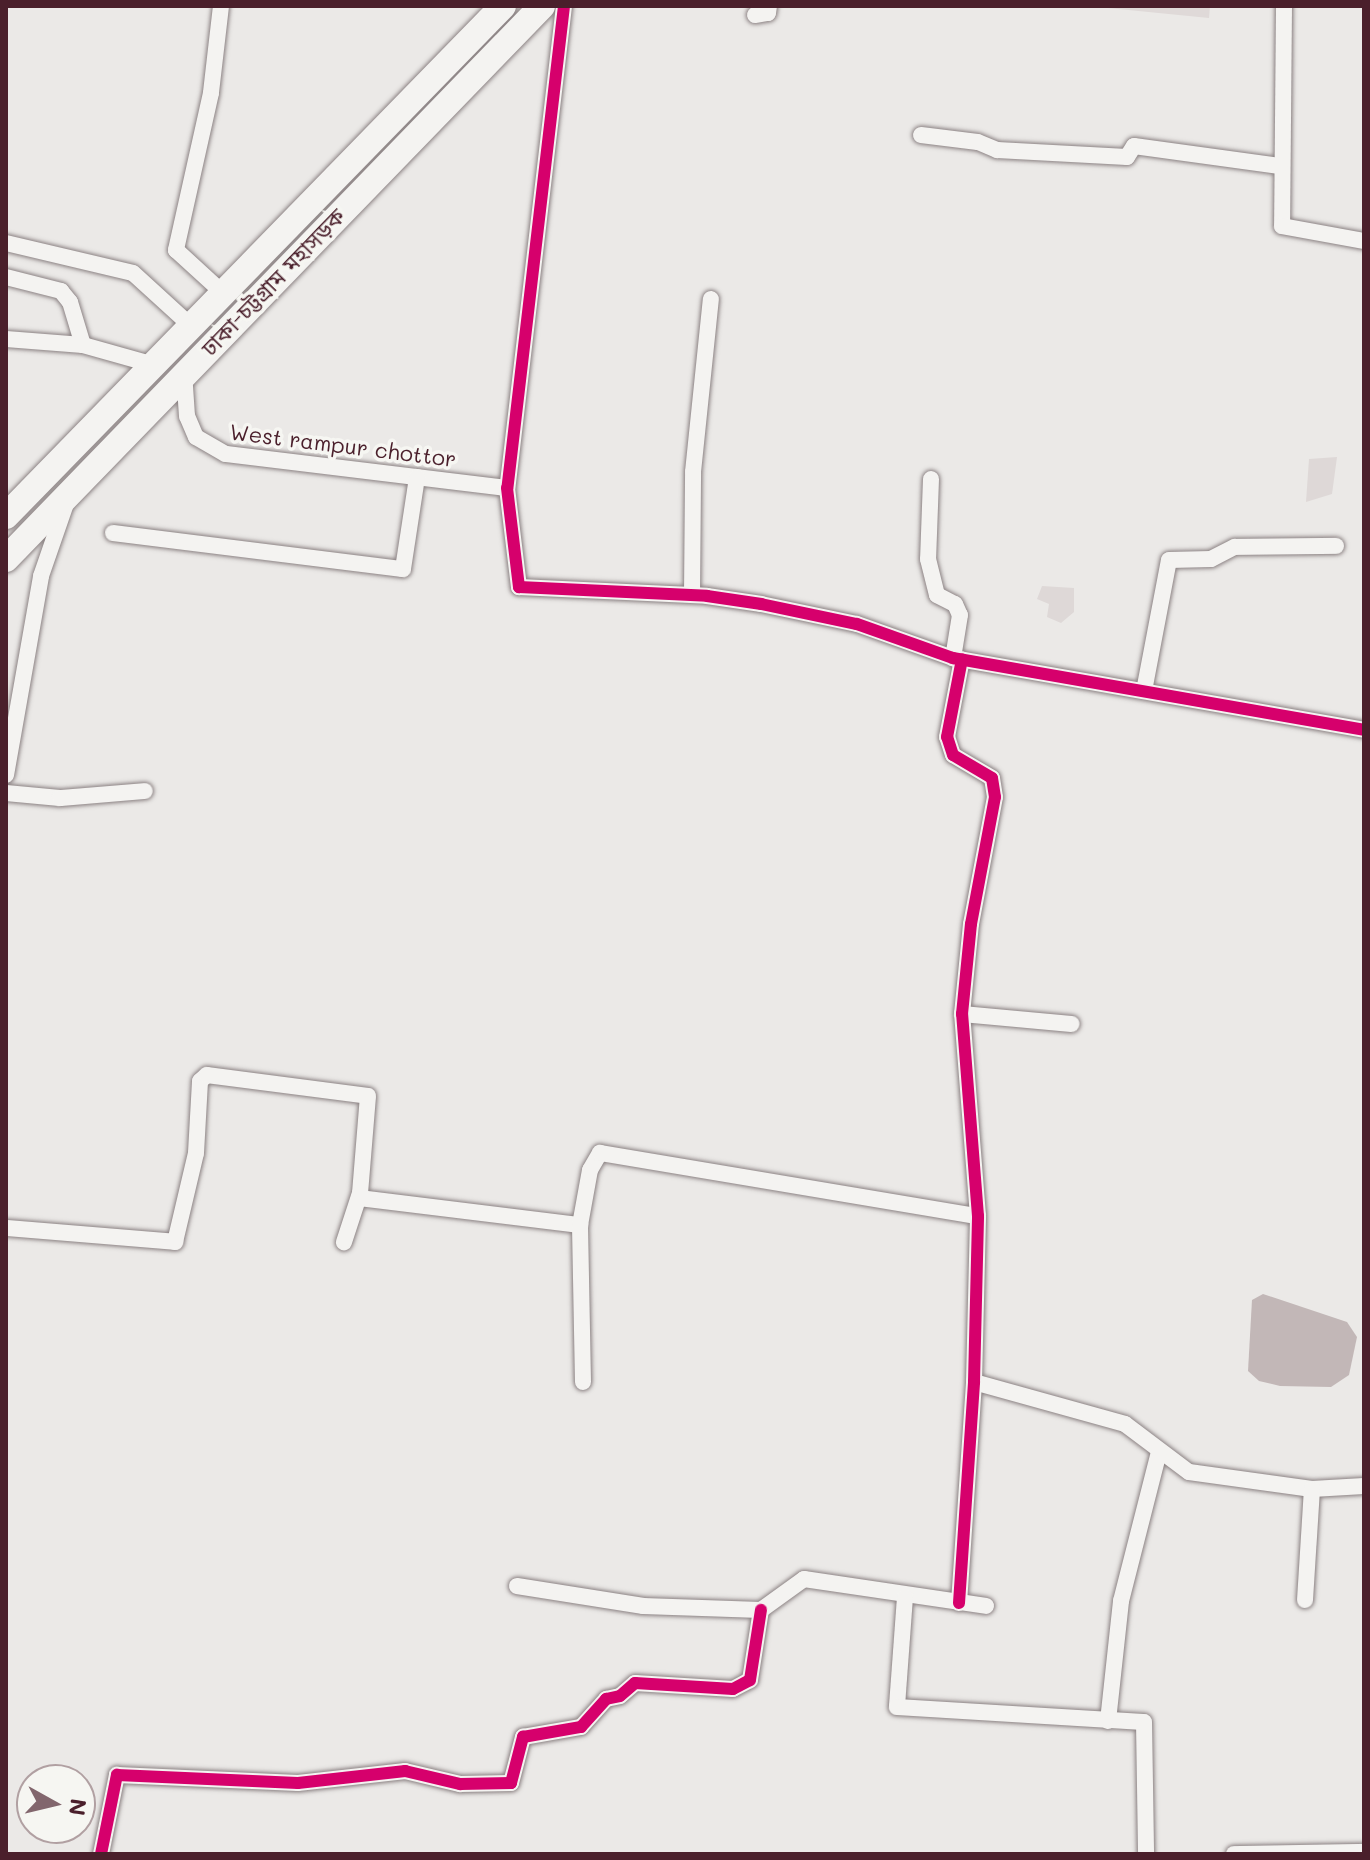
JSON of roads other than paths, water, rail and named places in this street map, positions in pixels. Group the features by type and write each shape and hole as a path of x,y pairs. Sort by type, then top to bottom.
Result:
{"highway":[{"name":"ঢাকা-চট্টগ্রাম মহাসড়ক","path":"6,516 503,6"},
{"name":"ঢাকা-চট্টগ্রাম মহাসড়ক","path":"6,559 542,6"}],"street":[{"path":"221,6 211,93 176,250 222,292"},
{"path":"564,6 507,488 519,587 692,595 857,624 958,658 1364,730"},
{"path":"1284,6 1286,109 1280,166 1282,226 1364,241"},
{"path":"921,135 978,142 997,150 1127,157 1134,146 1280,166"},
{"path":"6,243 133,273 190,325"},
{"path":"6,277 61,291 70,302 83,345"},
{"path":"692,595 693,472 711,299"},
{"path":"6,339 83,345 154,365"},
{"name":"West rampur chottor","path":"184,372 187,416 196,437 209,448 267,462 507,488"},
{"path":"113,533 403,569 417,477"},
{"path":"931,479 928,559 937,595 955,604 960,615 958,658 947,737 953,755 992,778 995,797 971,924 962,1014 978,1216 974,1382 959,1603"},
{"path":"6,775 41,576 69,495"},
{"path":"1144,691 1169,560 1211,559 1235,547 1336,546"},
{"path":"6,793 60,798 145,791"},
{"path":"962,1014 1072,1024"},
{"path":"6,1228 175,1242 196,1153 200,1081 207,1075 368,1096 359,1198 344,1242"},
{"path":"583,1382 580,1225 590,1170 606,1152 978,1216"},
{"path":"359,1198 580,1225"},
{"path":"974,1382 1125,1424 1189,1472 1312,1489 1364,1486"},
{"path":"1108,1721 1121,1601 1159,1452"},
{"path":"1305,1600 1312,1489"},
{"path":"517,1586 643,1606 761,1610 804,1579 905,1597 986,1606"},
{"path":"905,1597 897,1707 1144,1722 1146,1854"},
{"path":"101,1854 117,1775 298,1783 405,1771 460,1784 511,1783 523,1737 581,1727 606,1699 620,1696 635,1683 733,1689 750,1680 761,1610"},
{"path":"1234,1854 1364,1852"}]}
